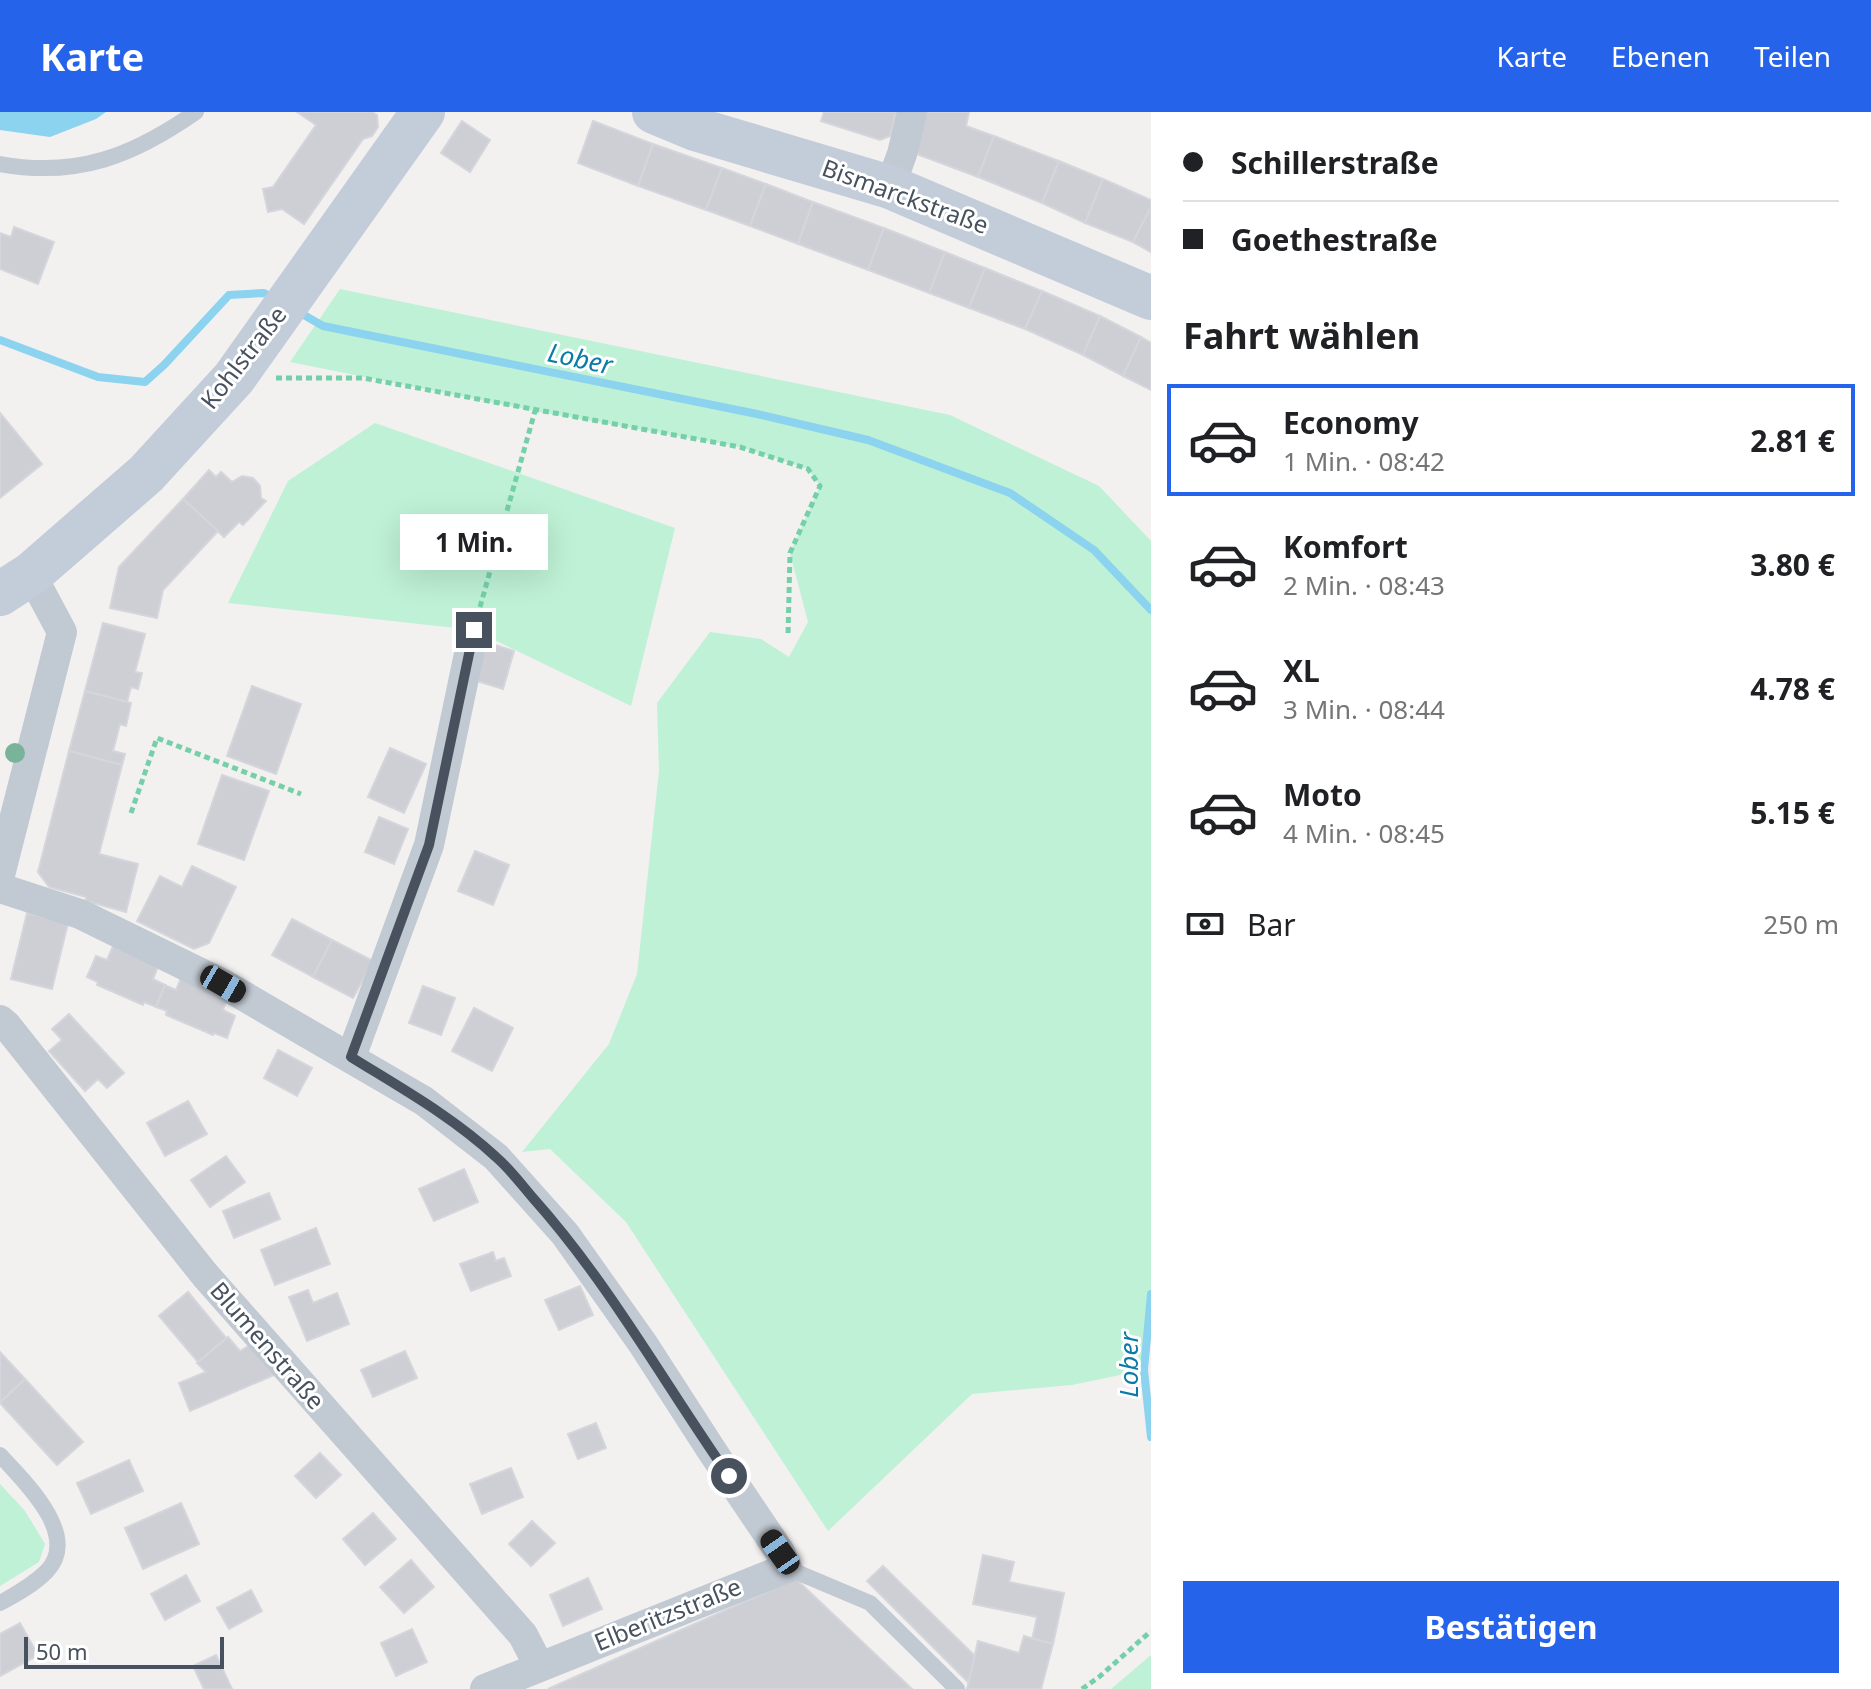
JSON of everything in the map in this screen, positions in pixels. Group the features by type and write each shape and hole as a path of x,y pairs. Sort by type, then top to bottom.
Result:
{"street":[{"name":"Kohlstraße","path":"16,584 146,474 234,378 423,112"},
{"name":"Bismarckstraße","path":"654,112 695,129 890,187 1151,298"},
{"path":"890,187 912,112"},
{"path":"0,875 62,632 16,584"},
{"path":"351,1057 429,845 474,630"},
{"path":"0,888 80,914 223,984 424,1101 496,1157 565,1234 643,1344 780,1552 787,1568"},
{"name":"Blumenstraße","path":"0,1020 205,1275 523,1635 539,1666"},
{"name":"Elberitzstraße","path":"485,1689 787,1568"}],"lane":[{"path":"0,164 19,168 60,169 106,161 171,129 196,112"},
{"path":"0,1455 44,1508 56,1530 58,1551 49,1569 28,1587 0,1603"},
{"path":"787,1568 870,1603 957,1689"}],"path":[{"path":"234,378 363,378 740,447 808,469 820,486 790,553 788,636"},
{"path":"474,630 535,411"},
{"path":"131,813 157,738 301,794"},
{"path":"1082,1689 1151,1631"}],"green space":[{"path":"340,289 950,415 1099,486 1151,541 1151,1339 1144,1370 1072,1385 972,1394 828,1531 626,1222 550,1149 522,1152 609,1044 637,974 659,771 657,703 710,632 761,639 789,657 808,622 790,553 820,486 808,469 740,447 535,411 290,362"},
{"path":"375,423 675,528 631,706 474,630 228,603 288,481"},
{"path":"0,1484 25,1511 45,1544 39,1562 0,1586"},
{"path":"1151,1655 1151,1689 1111,1689"}],"water":[{"path":"0,112 106,112 50,137 0,130"}],"building":[{"path":"297,112 372,112 377,115 378,127 372,136 363,139 304,224 282,209 268,212 263,189 273,187 316,125"},
{"path":"824,112 896,112 890,136 880,140 821,121"},
{"path":"923,112 969,112 966,126 994,136 978,177 911,152"},
{"path":"462,121 490,140 470,172 441,153"},
{"path":"593,121 653,144 638,186 578,163"},
{"path":"994,136 1059,161 1042,203 978,177"},
{"path":"653,144 722,168 706,210 638,186"},
{"path":"1059,161 1103,179 1085,223 1042,203"},
{"path":"722,168 766,184 750,226 706,210"},
{"path":"1103,179 1151,200 1151,207 1133,242 1085,223"},
{"path":"766,184 813,202 798,244 750,226"},
{"path":"813,202 884,228 868,270 798,244"},
{"path":"1151,207 1151,252 1133,242"},
{"path":"14,227 54,242 38,284 0,269 0,233 11,237"},
{"path":"884,228 945,252 929,293 868,270"},
{"path":"945,252 985,268 969,308 929,293"},
{"path":"985,268 1042,291 1025,329 969,308"},
{"path":"1042,291 1100,316 1083,355 1025,329"},
{"path":"1100,316 1141,337 1123,376 1083,355"},
{"path":"1141,337 1151,343 1151,390 1123,376"},
{"path":"0,413 42,464 0,498"},
{"path":"209,470 216,477 221,472 232,482 242,476 253,478 260,486 261,498 266,501 243,525 239,522 224,537 183,499"},
{"path":"183,499 218,531 163,590 157,618 110,608 119,567"},
{"path":"103,623 145,634 135,672 142,673 138,689 131,687 127,702 85,691"},
{"path":"486,642 514,651 503,689 474,680"},
{"path":"252,686 301,704 276,774 227,756"},
{"path":"85,691 131,703 126,726 120,724 113,751 125,754 122,765 69,751"},
{"path":"390,748 426,764 404,813 368,797"},
{"path":"69,751 122,765 99,854 138,864 126,912 49,887 38,872"},
{"path":"222,775 269,791 244,860 198,844"},
{"path":"379,817 408,829 394,864 365,852"},
{"path":"475,851 509,865 493,905 458,891"},
{"path":"192,866 236,887 209,943 194,949 137,921 160,876 182,887"},
{"path":"27,913 68,923 52,989 11,979"},
{"path":"292,919 332,940 313,977 272,955"},
{"path":"332,940 373,961 353,998 313,977"},
{"path":"114,944 159,964 153,979 165,985 156,1007 144,1002 143,1005 97,985 98,982 87,977 96,956 107,960"},
{"path":"182,976 228,995 223,1010 235,1016 227,1038 166,1015 167,1011 156,1007 165,985 176,990"},
{"path":"423,986 455,998 441,1035 409,1023"},
{"path":"474,1008 513,1028 492,1071 452,1051"},
{"path":"69,1014 124,1073 107,1088 98,1079 85,1091 49,1051 62,1040 52,1029"},
{"path":"278,1050 312,1068 297,1096 264,1078"},
{"path":"188,1101 207,1134 165,1156 147,1123"},
{"path":"226,1156 245,1182 210,1207 191,1180"},
{"path":"464,1169 478,1202 434,1221 419,1189"},
{"path":"269,1193 280,1219 234,1238 223,1211"},
{"path":"316,1228 330,1264 275,1285 261,1250"},
{"path":"493,1252 496,1261 504,1258 511,1276 471,1291 460,1264"},
{"path":"580,1286 593,1315 559,1330 545,1300"},
{"path":"308,1290 313,1303 337,1293 349,1324 307,1341 289,1297"},
{"path":"188,1292 226,1338 198,1362 159,1316"},
{"path":"228,1337 240,1351 250,1345 274,1375 190,1411 179,1383 206,1372 197,1363"},
{"path":"405,1351 417,1378 373,1397 361,1370"},
{"path":"0,1352 25,1379 0,1402"},
{"path":"25,1379 83,1442 57,1465 0,1403"},
{"path":"596,1423 606,1448 578,1459 568,1434"},
{"path":"320,1453 341,1475 316,1498 295,1476"},
{"path":"129,1460 143,1491 91,1514 77,1483"},
{"path":"511,1468 523,1497 482,1514 470,1484"},
{"path":"181,1503 199,1544 143,1569 125,1528"},
{"path":"373,1513 396,1539 365,1565 343,1539"},
{"path":"532,1521 555,1543 531,1566 509,1544"},
{"path":"983,1555 1014,1562 1009,1582 1064,1593 1053,1644 1032,1640 1037,1617 973,1604"},
{"path":"411,1560 434,1587 404,1613 380,1587"},
{"path":"883,1566 975,1656 969,1683 867,1581"},
{"path":"186,1575 200,1601 165,1620 151,1594"},
{"path":"588,1578 602,1609 563,1626 550,1595"},
{"path":"796,1579 912,1689 548,1689"},
{"path":"251,1590 262,1611 229,1629 217,1608"},
{"path":"20,1623 38,1655 0,1676 0,1634"},
{"path":"412,1629 427,1662 396,1676 381,1643"},
{"path":"1024,1636 1053,1644 1041,1689 967,1689 978,1641 1019,1653"},
{"path":"216,1655 232,1689 204,1689 193,1666"}],"waterway":[{"name":"Lober","path":"0,340 98,377 145,382 229,295 264,293 274,298"},
{"name":"Lober","path":"297,311 323,326 757,414 868,440 1010,493 1094,550 1151,610"},
{"name":"Lober","path":"1151,1294 1144,1370 1151,1437"}],"route":[{"path":"474,630 429,845 351,1057 424,1101 496,1157 514,1176 565,1234 643,1344 729,1476"}]}
